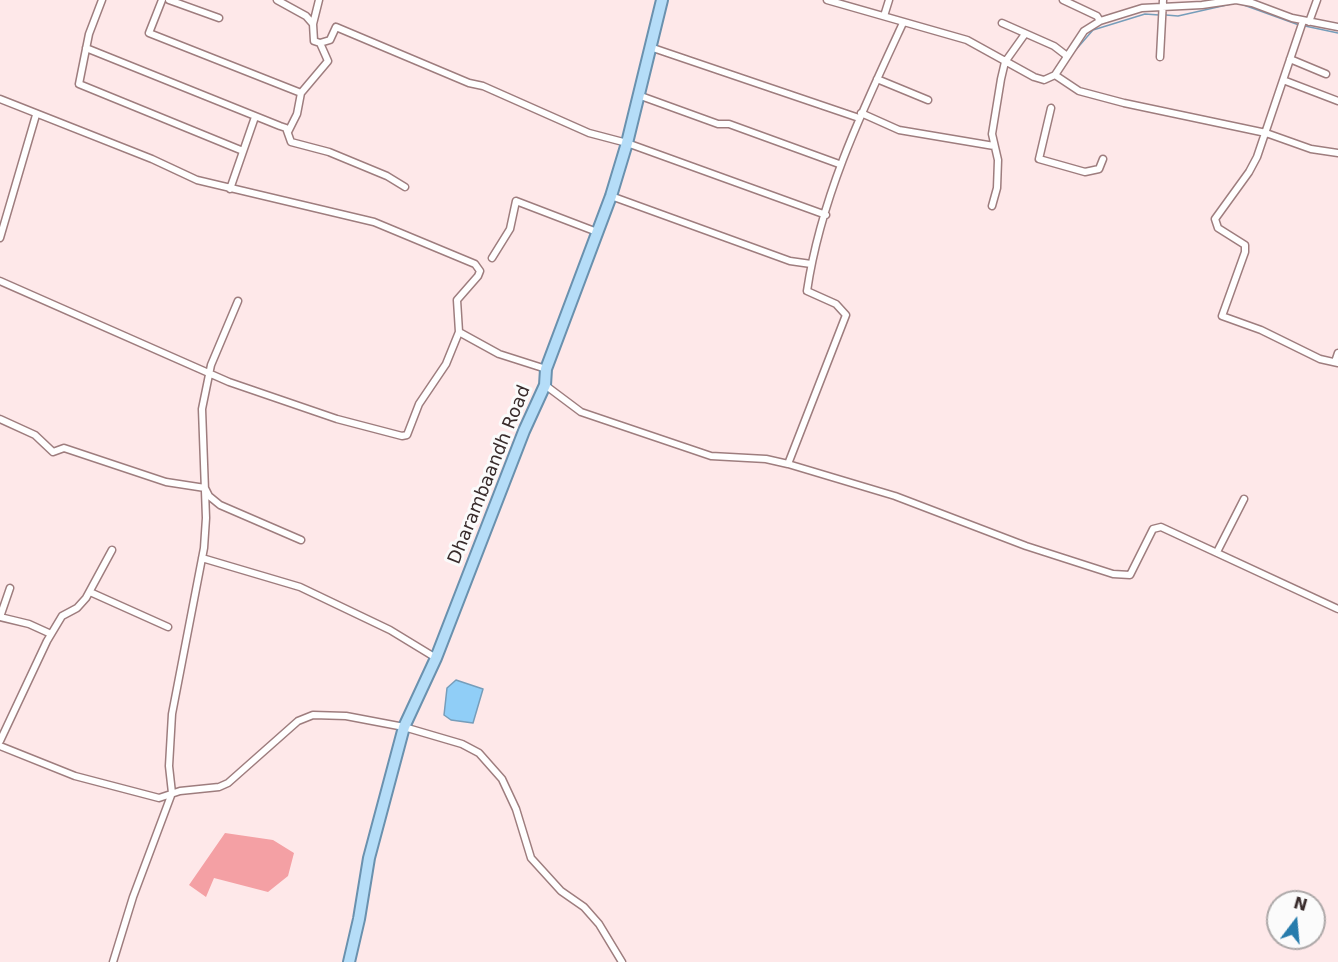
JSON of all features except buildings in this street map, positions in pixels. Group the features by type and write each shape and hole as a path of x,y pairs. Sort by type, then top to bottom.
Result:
{"main road":[{"name":"Dharambaandh Road","path":"349,962 369,858 404,727 436,658 472,561 545,385 546,369 611,196 627,143 662,0"}],"street":[{"path":"102,0 86,48 79,84 243,151"},
{"path":"162,0 149,33 301,93"},
{"path":"169,0 219,18"},
{"path":"277,0 306,16 313,24"},
{"path":"288,132 297,114 301,93 328,61 320,43 314,40 313,24 319,0"},
{"path":"827,0 967,40 1005,62 1044,80 1055,75 1084,31 1100,21 1162,3 1191,6 1236,0 1306,21 1338,27"},
{"path":"884,16 889,0"},
{"path":"1063,0 1096,16 1100,21"},
{"path":"1317,0 1290,59 1266,133 1249,172 1215,219 1218,228 1245,245 1245,252 1222,316 1265,332 1320,359 1336,362 1338,353"},
{"path":"1160,57 1162,3"},
{"path":"788,464 846,315 836,304 807,291 811,264 839,164 903,23"},
{"path":"1002,23 1054,46 1067,56"},
{"path":"320,43 330,40 336,27 469,83 483,86 589,133 627,143 826,215"},
{"path":"992,206 997,188 998,160 992,134 1005,62 1025,34"},
{"path":"650,47 860,115 899,130 994,147"},
{"path":"86,48 280,126 288,132 291,142 329,152 387,176 405,187"},
{"path":"1290,59 1326,74"},
{"path":"1055,75 1078,91 1266,133 1311,148 1338,153"},
{"path":"877,79 928,100"},
{"path":"1283,80 1338,101"},
{"path":"638,95 718,124 729,124 839,164"},
{"path":"0,99 152,159 197,180 374,222 475,264 480,271 457,300 459,332 440,377 419,404 407,435 402,436 337,419 229,382 209,371 0,281"},
{"path":"1052,108 1039,159 1085,172 1099,169 1103,159"},
{"path":"0,238 36,115"},
{"path":"230,189 255,117"},
{"path":"611,196 790,261 811,264"},
{"path":"492,258 510,229 516,201 597,232"},
{"path":"113,962 133,897 172,793 169,766 172,714 202,558 205,488 202,409 209,371 238,301"},
{"path":"459,332 463,337 499,354 546,369"},
{"path":"545,385 581,412 620,426 711,456 766,459 896,496 1026,546 1113,574 1130,576 1153,529 1161,527 1338,609"},
{"path":"0,419 35,435 53,452 64,447 166,482 205,488"},
{"path":"205,488 209,496 220,505 300,540"},
{"path":"1217,552 1244,499"},
{"path":"0,741 51,634 62,616 80,605 90,592 112,550"},
{"path":"202,558 300,588 390,630 436,658"},
{"path":"9,588 0,617 29,624 51,634"},
{"path":"90,592 168,627"},
{"path":"0,746 98,783 159,798 172,793 219,787 228,783 298,721 313,715 346,716 404,727 462,744 488,761 502,779 516,808 531,858 561,891 584,907 599,924 622,962"}],"shaded area":[{"path":"225,833 273,840 294,853 288,876 268,892 214,878 206,897 189,885"}],"water":[{"path":"456,680 483,689 473,723 451,720 444,715 447,688"}],"waterway":[{"path":"1166,15 1178,16 1231,4"},
{"path":"1241,4 1299,25"},
{"path":"1073,53 1093,30 1145,14 1159,15"},
{"path":"1305,26 1338,33"}]}
